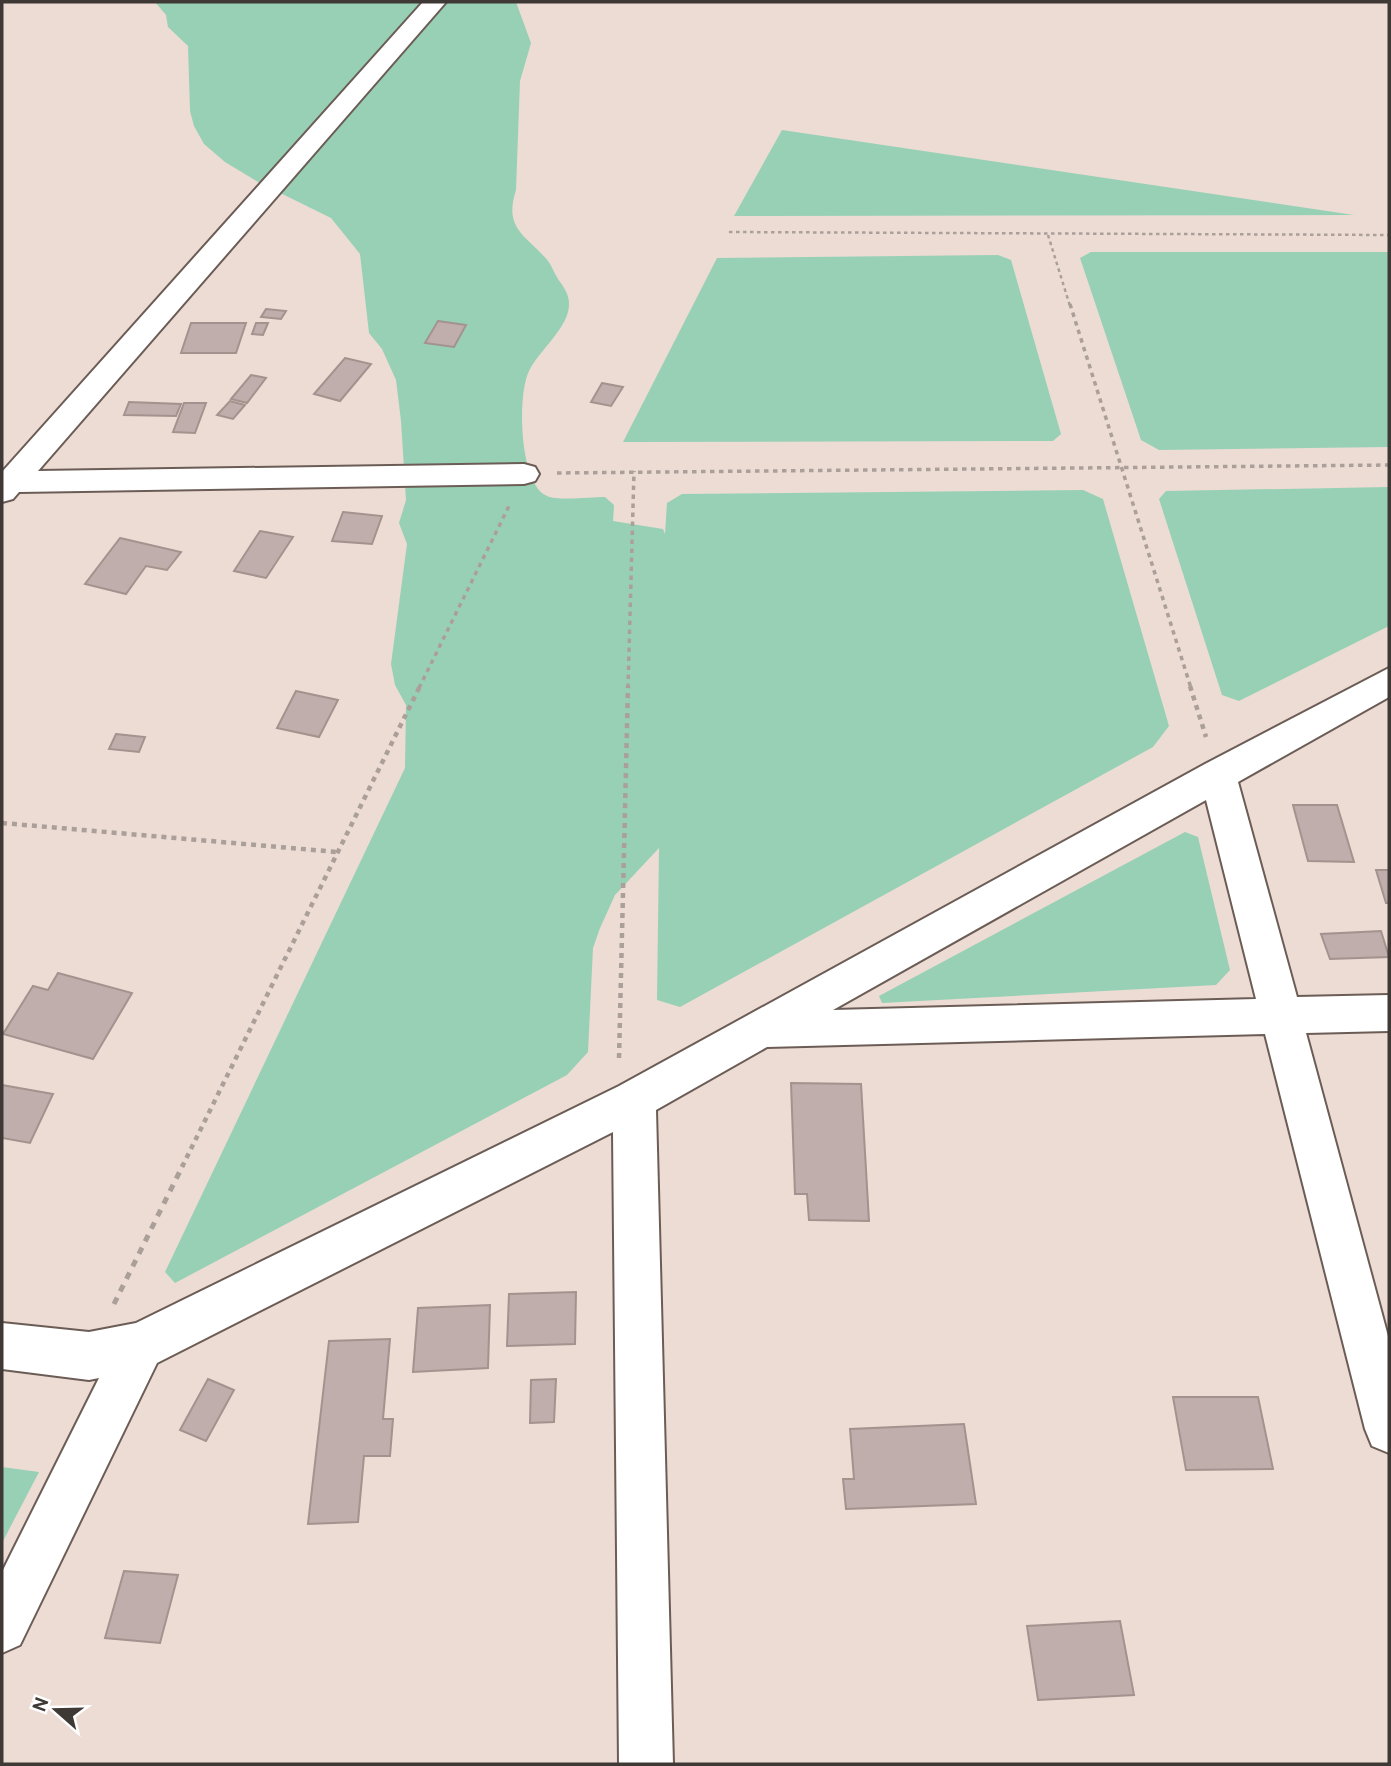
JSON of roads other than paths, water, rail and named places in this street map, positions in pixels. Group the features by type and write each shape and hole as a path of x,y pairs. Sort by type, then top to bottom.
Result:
{"street":[{"path":"6,487 435,2"},
{"path":"6,487 524,474"},
{"path":"2,1346 89,1356 140,1346 626,1104 764,1030 1389,681"},
{"path":"1219,774 1389,1429"},
{"path":"764,1030 1389,1013"},
{"path":"626,1104 646,1764"},
{"path":"2,1627 140,1346"}]}
